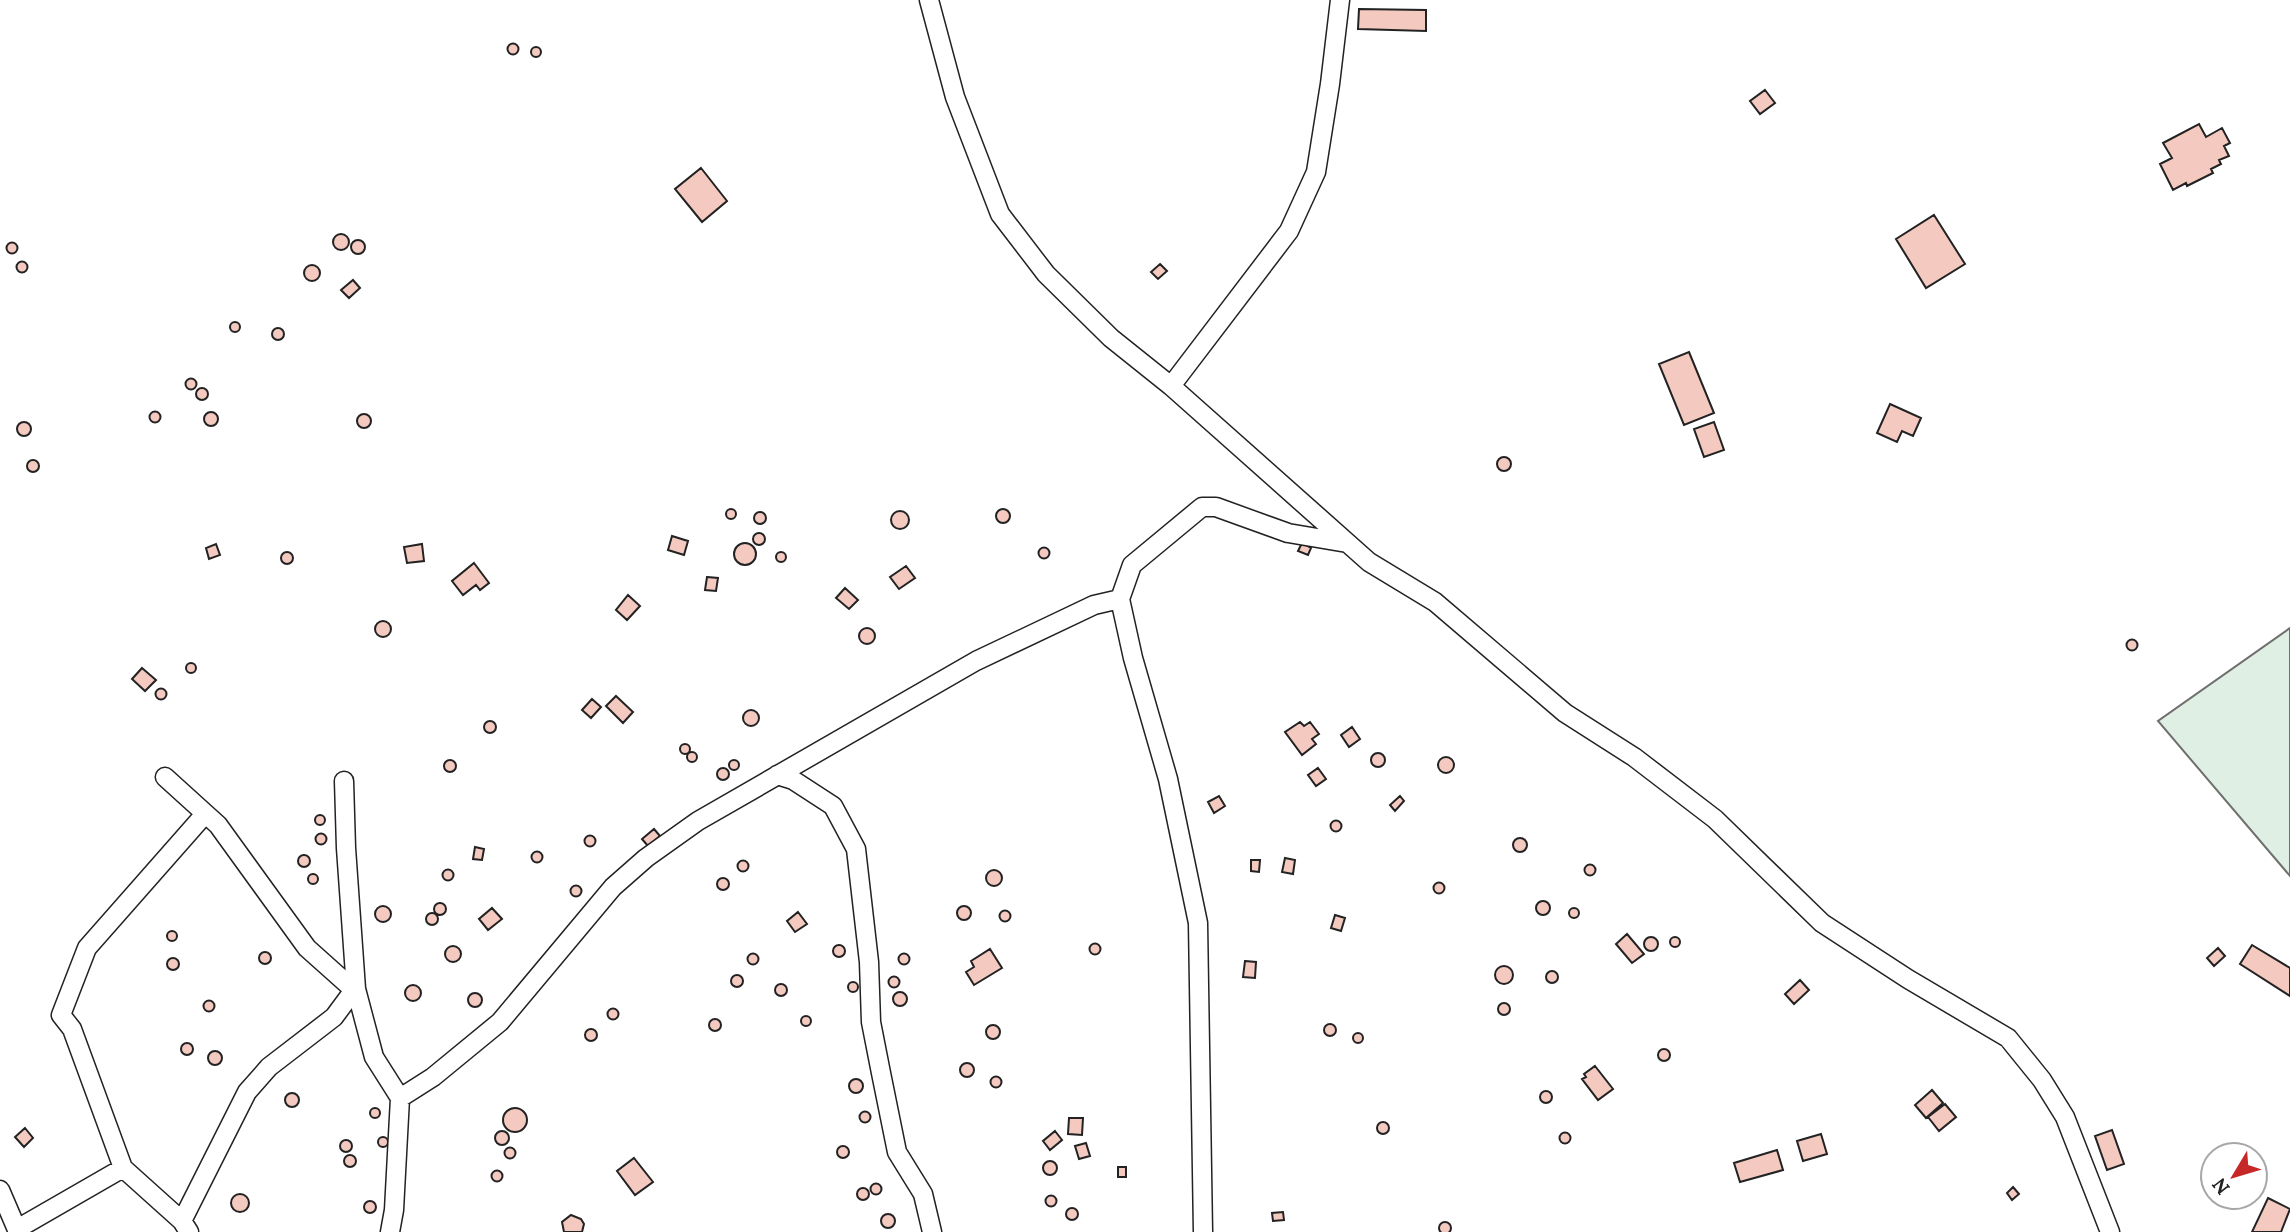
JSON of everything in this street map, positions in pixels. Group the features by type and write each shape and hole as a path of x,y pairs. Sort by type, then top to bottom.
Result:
{"street":[{"path":"929,0 956,97 1000,215 1046,274 1111,338 1171,386 1369,562 1436,602 1565,713 1634,757 1715,818 1822,923 1908,979 2008,1038 2042,1080 2065,1117 2110,1232"},
{"path":"1171,386 1289,231 1315,172 1330,84 1340,0"},
{"path":"1203,1232 1198,923 1168,779 1133,658 1121,599 1132,565 1202,507 1216,508 1288,533 1347,543"},
{"path":"400,1098 433,1077 500,1022 613,887 646,858 698,821 975,661 1094,605 1121,599"},
{"path":"777,775 793,780 834,806 856,849 869,962 871,1021 881,1073 897,1152 923,1194 932,1232"},
{"path":"165,777 218,825 307,948 354,990 334,1017 269,1068 247,1092 186,1226 124,1168 72,1029 61,1015 87,948 205,814"},
{"path":"344,781 356,989 374,1056 400,1098 394,1210 390,1232"},
{"path":"0,1190 18,1231 124,1168"}],"green space":[{"path":"2290,628 2290,876 2158,721"}],"building":[{"path":"1359,9 1426,10 1426,31 1358,29"},
{"path":"513,43 519,49 513,55 507,49"},
{"path":"536,47 540,48 540,56 536,57 532,56 531,52 532,48"},
{"path":"1765,90 1775,103 1760,114 1750,101"},
{"path":"2199,124 2206,137 2222,128 2230,143 2224,146 2229,156 2219,160 2221,164 2211,169 2213,173 2173,190 2160,164 2172,158 2163,143"},
{"path":"701,168 727,201 702,222 675,189"},
{"path":"1934,215 1965,264 1926,288 1896,239"},
{"path":"341,234 349,242 341,250 333,242"},
{"path":"358,240 363,242 363,252 358,254 353,252 351,247 353,242"},
{"path":"12,243 16,244 16,252 12,253 8,252 7,248 8,244"},
{"path":"22,262 26,263 26,271 22,272 18,271 17,267 18,263"},
{"path":"1160,264 1167,271 1158,279 1151,272"},
{"path":"309,265 315,265 320,273 318,279 309,281 304,276 304,270"},
{"path":"353,280 360,288 349,298 341,290"},
{"path":"235,322 239,323 239,331 235,332 231,331 230,327 231,323"},
{"path":"278,328 284,334 278,340 272,334"},
{"path":"1689,352 1714,413 1684,425 1659,364"},
{"path":"191,379 195,380 195,388 191,389 187,388 186,384 187,380"},
{"path":"197,389 207,389 207,399 197,399"},
{"path":"1890,404 1921,418 1913,436 1902,431 1897,442 1877,433"},
{"path":"155,411 161,417 155,423 149,417"},
{"path":"208,412 214,412 218,419 214,426 208,426 204,422 204,416"},
{"path":"361,414 367,414 371,421 367,428 361,428 357,424 357,418"},
{"path":"21,422 27,422 31,429 27,436 21,436 17,432 17,426"},
{"path":"1714,422 1724,450 1704,457 1694,429"},
{"path":"1504,457 1509,459 1509,469 1504,471 1499,469 1497,464 1499,459"},
{"path":"33,460 39,466 33,472 27,466"},
{"path":"731,509 735,510 735,518 731,519 727,518 726,514 727,510"},
{"path":"1000,509 1006,509 1010,516 1006,523 1000,523 996,519 996,513"},
{"path":"900,511 906,514 909,520 906,526 900,529 894,526 891,520 894,514"},
{"path":"760,512 766,518 760,524 754,518"},
{"path":"759,533 765,539 759,545 753,539"},
{"path":"672,536 688,541 684,555 668,550"},
{"path":"741,543 749,543 756,550 756,558 749,565 741,565 734,558 734,550"},
{"path":"1302,543 1311,548 1308,555 1298,551"},
{"path":"216,544 220,555 209,559 206,548"},
{"path":"422,544 424,561 407,563 404,547"},
{"path":"1044,547 1050,553 1044,559 1038,553"},
{"path":"781,552 785,553 785,561 781,562 777,561 776,557 777,553"},
{"path":"282,553 292,553 292,563 282,563"},
{"path":"474,563 489,583 480,590 476,585 463,595 452,581"},
{"path":"906,566 915,578 899,589 890,577"},
{"path":"707,577 718,578 716,591 705,590"},
{"path":"845,588 858,600 849,609 836,598"},
{"path":"628,595 640,606 627,620 616,610"},
{"path":"383,621 391,629 383,637 375,629"},
{"path":"864,628 870,628 875,636 873,642 864,644 859,639 859,633"},
{"path":"2132,639 2138,645 2132,651 2126,645"},
{"path":"191,663 195,664 195,672 191,673 187,672 186,668 187,664"},
{"path":"142,668 156,680 145,691 132,679"},
{"path":"161,689 165,690 165,698 161,699 157,698 156,694 157,690"},
{"path":"616,696 633,712 623,723 606,706"},
{"path":"592,699 601,707 591,718 582,710"},
{"path":"751,710 759,718 751,726 743,718"},
{"path":"490,721 496,727 490,733 484,727"},
{"path":"1300,722 1304,726 1310,722 1319,734 1312,739 1316,744 1302,755 1285,732"},
{"path":"1352,727 1360,739 1349,747 1341,735"},
{"path":"685,744 689,745 689,753 685,754 681,753 680,749 681,745"},
{"path":"692,752 696,753 696,761 692,762 688,761 687,757 688,753"},
{"path":"1378,753 1383,755 1383,765 1378,767 1373,765 1371,760 1373,755"},
{"path":"1446,757 1452,759 1452,771 1446,773 1440,771 1438,765 1440,759"},
{"path":"450,760 456,766 450,772 444,766"},
{"path":"734,760 738,761 738,769 734,770 730,769 729,765 730,761"},
{"path":"1318,768 1326,779 1316,786 1308,775"},
{"path":"718,769 728,769 728,779 718,779"},
{"path":"1219,796 1225,806 1214,813 1208,802"},
{"path":"1400,796 1404,801 1395,811 1390,805"},
{"path":"320,815 324,816 324,824 320,825 316,824 315,820 316,816"},
{"path":"1336,821 1340,822 1340,830 1336,831 1332,830 1331,826 1332,822"},
{"path":"654,829 660,836 648,846 642,839"},
{"path":"321,834 325,835 325,843 321,844 317,843 316,839 317,835"},
{"path":"590,836 594,837 594,845 590,846 586,845 585,841 586,837"},
{"path":"1520,838 1525,840 1525,850 1520,852 1515,850 1513,845 1515,840"},
{"path":"475,847 484,849 482,860 473,859"},
{"path":"537,852 541,853 541,861 537,862 533,861 532,857 533,853"},
{"path":"304,855 310,861 304,867 298,861"},
{"path":"1285,858 1295,860 1293,874 1282,872"},
{"path":"743,860 749,866 743,872 737,866"},
{"path":"1251,860 1260,860 1259,872 1251,871"},
{"path":"1590,864 1596,870 1590,876 1584,870"},
{"path":"448,869 454,875 448,881 442,875"},
{"path":"994,870 1002,878 994,886 986,878"},
{"path":"313,874 317,875 317,883 313,884 309,883 308,879 309,875"},
{"path":"718,879 728,879 728,889 718,889"},
{"path":"1439,883 1443,884 1443,892 1439,893 1435,892 1434,888 1435,884"},
{"path":"576,886 580,887 580,895 576,896 572,895 571,891 572,887"},
{"path":"1543,901 1548,903 1548,913 1543,915 1538,913 1536,908 1538,903"},
{"path":"440,903 446,909 440,915 434,909"},
{"path":"380,906 386,906 391,914 389,920 380,922 375,917 375,911"},
{"path":"961,906 967,906 971,913 967,920 961,920 957,916 957,910"},
{"path":"492,908 502,919 488,930 479,919"},
{"path":"1574,908 1578,909 1578,917 1574,918 1570,917 1569,913 1570,909"},
{"path":"1005,910 1011,916 1005,922 999,916"},
{"path":"798,912 807,924 795,932 787,921"},
{"path":"432,913 438,919 432,925 426,919"},
{"path":"1335,915 1345,918 1341,931 1331,928"},
{"path":"172,931 176,932 176,940 172,941 168,940 167,936 168,932"},
{"path":"1627,934 1644,954 1632,963 1616,944"},
{"path":"1648,937 1654,937 1658,944 1654,951 1648,951 1644,947 1644,941"},
{"path":"1675,937 1679,938 1679,946 1675,947 1671,946 1670,942 1671,938"},
{"path":"1095,943 1101,949 1095,955 1089,949"},
{"path":"839,945 845,951 839,957 833,951"},
{"path":"2252,945 2290,968 2290,996 2240,964"},
{"path":"453,946 459,948 459,960 453,962 447,960 445,954 447,948"},
{"path":"2218,948 2225,956 2214,966 2207,958"},
{"path":"990,949 1002,968 974,985 966,972 974,967 971,961"},
{"path":"265,952 271,958 265,964 259,958"},
{"path":"753,953 759,959 753,965 747,959"},
{"path":"904,953 910,959 904,965 898,959"},
{"path":"173,958 179,964 173,970 167,964"},
{"path":"1245,961 1256,962 1255,978 1243,977"},
{"path":"1504,966 1510,969 1513,975 1510,981 1504,984 1498,981 1495,975 1498,969"},
{"path":"1552,971 1558,977 1552,983 1546,977"},
{"path":"732,976 742,976 742,986 732,986"},
{"path":"894,976 900,982 894,988 888,982"},
{"path":"1800,980 1809,990 1794,1004 1785,994"},
{"path":"853,982 857,983 857,991 853,992 849,991 848,987 849,983"},
{"path":"413,985 421,993 413,1001 405,993"},
{"path":"776,985 786,985 786,995 776,995"},
{"path":"900,992 905,994 905,1004 900,1006 895,1004 893,999 895,994"},
{"path":"475,993 480,995 480,1005 475,1007 470,1005 468,1000 470,995"},
{"path":"209,1001 213,1002 213,1010 209,1011 205,1010 204,1006 205,1002"},
{"path":"1504,1003 1510,1009 1504,1015 1498,1009"},
{"path":"613,1008 619,1014 613,1020 607,1014"},
{"path":"806,1016 810,1017 810,1025 806,1026 802,1025 801,1021 802,1017"},
{"path":"715,1019 721,1025 715,1031 709,1025"},
{"path":"1330,1024 1336,1030 1330,1036 1324,1030"},
{"path":"993,1025 998,1027 998,1037 993,1039 988,1037 986,1032 988,1027"},
{"path":"586,1030 596,1030 596,1040 586,1040"},
{"path":"1358,1033 1362,1034 1362,1042 1358,1043 1354,1042 1353,1038 1354,1034"},
{"path":"182,1044 192,1044 192,1054 182,1054"},
{"path":"1664,1049 1670,1055 1664,1061 1658,1055"},
{"path":"215,1051 220,1053 220,1063 215,1065 210,1063 208,1058 210,1053"},
{"path":"964,1063 970,1063 974,1070 970,1077 964,1077 960,1073 960,1067"},
{"path":"1595,1066 1613,1089 1598,1100 1582,1079 1586,1077 1584,1074"},
{"path":"996,1077 1000,1078 1000,1086 996,1087 992,1086 991,1082 992,1078"},
{"path":"856,1079 861,1081 861,1091 856,1093 851,1091 849,1086 851,1081"},
{"path":"1932,1090 1943,1103 1926,1118 1915,1105"},
{"path":"1546,1091 1552,1097 1546,1103 1540,1097"},
{"path":"292,1093 297,1095 297,1105 292,1107 287,1105 285,1100 287,1095"},
{"path":"1945,1104 1956,1117 1939,1131 1928,1117"},
{"path":"375,1108 379,1109 379,1117 375,1118 371,1117 370,1113 371,1109"},
{"path":"515,1108 523,1112 527,1120 523,1128 515,1132 507,1128 503,1120 507,1112"},
{"path":"865,1112 869,1113 869,1121 865,1122 861,1121 860,1117 861,1113"},
{"path":"1069,1118 1083,1118 1082,1135 1068,1134"},
{"path":"1383,1122 1389,1128 1383,1134 1377,1128"},
{"path":"25,1128 33,1138 24,1147 15,1137"},
{"path":"2112,1130 2124,1164 2107,1170 2095,1136"},
{"path":"502,1131 507,1133 507,1143 502,1145 497,1143 495,1138 497,1133"},
{"path":"1055,1131 1062,1140 1050,1150 1043,1141"},
{"path":"1565,1133 1569,1134 1569,1142 1565,1143 1561,1142 1560,1138 1561,1134"},
{"path":"1821,1134 1827,1154 1803,1161 1797,1141"},
{"path":"383,1137 387,1138 387,1146 383,1147 379,1146 378,1142 379,1138"},
{"path":"346,1140 352,1146 346,1152 340,1146"},
{"path":"1086,1143 1090,1156 1079,1159 1075,1146"},
{"path":"843,1146 849,1152 843,1158 837,1152"},
{"path":"510,1147 516,1153 510,1159 504,1153"},
{"path":"1777,1150 1783,1170 1740,1182 1734,1163"},
{"path":"350,1155 356,1161 350,1167 344,1161"},
{"path":"634,1158 653,1182 635,1195 617,1171"},
{"path":"1050,1161 1055,1163 1055,1173 1050,1175 1045,1173 1043,1168 1045,1163"},
{"path":"1118,1167 1126,1167 1126,1177 1118,1177"},
{"path":"497,1171 501,1172 501,1180 497,1181 493,1180 492,1176 493,1172"},
{"path":"876,1184 880,1185 880,1193 876,1194 872,1193 871,1189 872,1185"},
{"path":"2013,1187 2019,1194 2012,1200 2007,1193"},
{"path":"863,1188 869,1194 863,1200 857,1194"},
{"path":"240,1194 246,1197 249,1203 246,1209 240,1212 234,1209 231,1203 234,1197"},
{"path":"1051,1196 1055,1197 1055,1205 1051,1206 1047,1205 1046,1201 1047,1197"},
{"path":"2269,1198 2290,1209 2281,1232 2252,1232 2262,1211 2269,1211"},
{"path":"370,1201 376,1207 370,1213 364,1207"},
{"path":"1067,1209 1077,1209 1077,1219 1067,1219"},
{"path":"1283,1212 1284,1220 1273,1221 1272,1213"},
{"path":"888,1214 893,1216 893,1226 888,1228 883,1226 881,1221 883,1216"},
{"path":"571,1215 581,1219 584,1224 582,1232 564,1232 562,1222"},
{"path":"1445,1222 1451,1228 1445,1234 1439,1228"}]}
